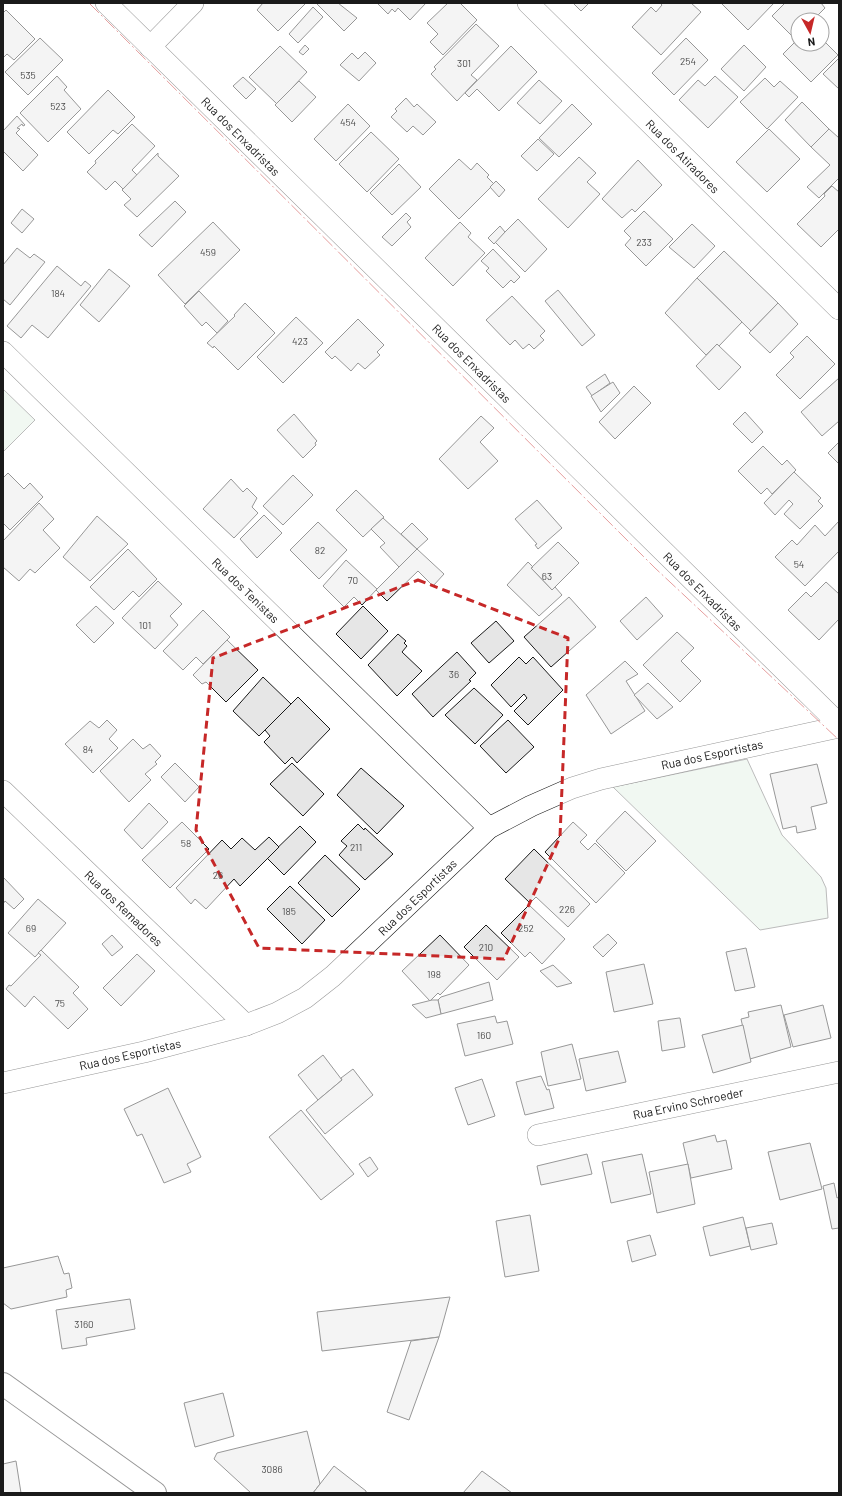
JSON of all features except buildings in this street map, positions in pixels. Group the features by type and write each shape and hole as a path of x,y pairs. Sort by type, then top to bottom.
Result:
{"main road":[{"path":"4,1385 155,1493"}],"street":[{"name":"Rua dos Enxadristas","path":"106,3 839,725"},
{"path":"150,47 193,3"},
{"name":"Rua dos Atiradores","path":"528,3 839,309"},
{"name":"Rua dos Tenistas","path":"3,352 489,828"},
{"name":"Rua dos Esportistas","path":"3,1083 144,1052 246,1025 277,1013 305,998 333,976 489,828 538,803 572,788 601,779 839,725"},
{"name":"Rua dos Remadores","path":"3,792 246,1025"},
{"name":"Rua Ervino Schroeder","path":"538,1135 839,1072"}],"highlighted area":[{"path":"418,580 568,638 560,837 504,959 259,948 196,830 213,658"}],"green space":[{"path":"3,389 35,420 3,452"},
{"path":"747,759 782,835 821,877 826,888 828,918 760,930 613,787"}],"power":[{"path":"89,3 655,568 839,740"}]}
